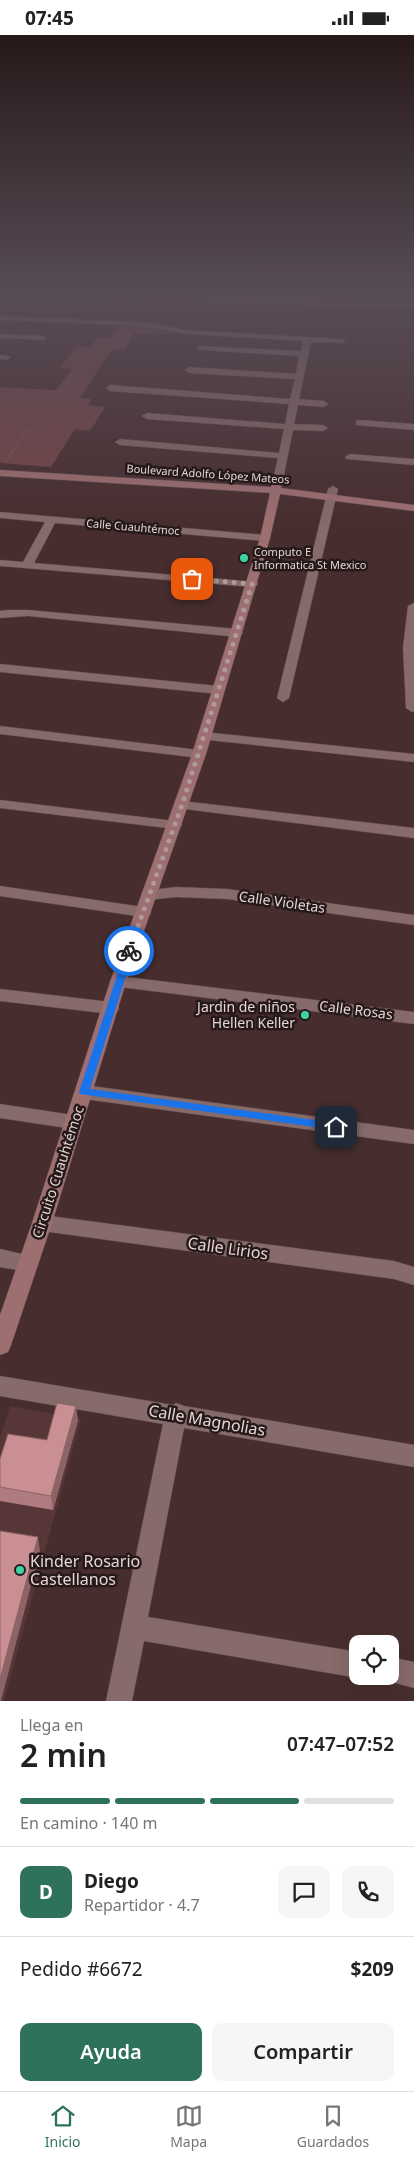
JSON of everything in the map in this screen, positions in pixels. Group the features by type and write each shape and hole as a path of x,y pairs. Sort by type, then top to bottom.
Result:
{"street":[{"path":"202,371 299,377"},
{"path":"277,487 300,371"},
{"path":"110,388 324,404"},
{"path":"148,416 323,428"},
{"path":"359,423 414,427"},
{"path":"120,442 282,455"},
{"path":"350,457 414,462"},
{"name":"Boulevard Adolfo López Mateos","path":"1,468 277,487 414,501"},
{"name":"Circuito Cuauhtémoc","path":"0,1345 42,1223 118,982 199,754 266,538 277,487"},
{"name":"Boulevard Adolfo López Mateos","path":"332,493 414,508"},
{"path":"283,698 332,493"},
{"name":"Calle Cuauhtémoc","path":"0,515 266,538"},
{"path":"27,565 51,520"},
{"path":"0,563 252,584"},
{"path":"412,708 409,648 414,606"},
{"path":"0,615 28,613 237,633"},
{"path":"0,668 218,690"},
{"path":"0,730 199,754"},
{"path":"204,735 414,758"},
{"path":"0,804 175,825"},
{"path":"182,805 414,833"},
{"path":"0,891 143,912"},
{"name":"Calle Violetas","path":"149,895 176,892 227,894 414,920"},
{"name":"Calle Rosas","path":"118,982 414,1017"},
{"path":"0,995 110,1008"},
{"path":"84,1092 414,1137"},
{"path":"0,1111 74,1122"},
{"name":"Calle Lirios","path":"42,1223 394,1270 414,1276"},
{"path":"0,1258 28,1263"},
{"name":"Calle Magnolias","path":"0,1386 176,1414 414,1456"},
{"path":"119,1701 176,1414"},
{"path":"135,1627 349,1663"},
{"path":"399,1672 414,1675"}],"path":[{"path":"1,468 25,434 44,418 75,371"}],"shaded area":[{"path":"71,371 98,371 80,398 91,399 89,405 105,407 90,431 75,429 51,467 0,463 0,387 56,390"},
{"name":"Kinder Rosario Castellanos","path":"10,1406 81,1419 4,1701 0,1701 0,1438"}],"building":[{"path":"57,1403 76,1406 51,1496 0,1487 0,1459 8,1434 47,1440"},
{"path":"0,1531 38,1537 0,1679"}],"way so far":[{"path":"129,951 182,805 252,584 192,579"}],"place":[{"name":"Computo E Informatica St Mexico","path":"244,558"},
{"name":"Jardin de niños Hellen Keller","path":"305,1015"},
{"name":"Kinder Rosario Castellanos","path":"20,1570"}],"route":[{"path":"129,951 84,1092 336,1127"}]}
